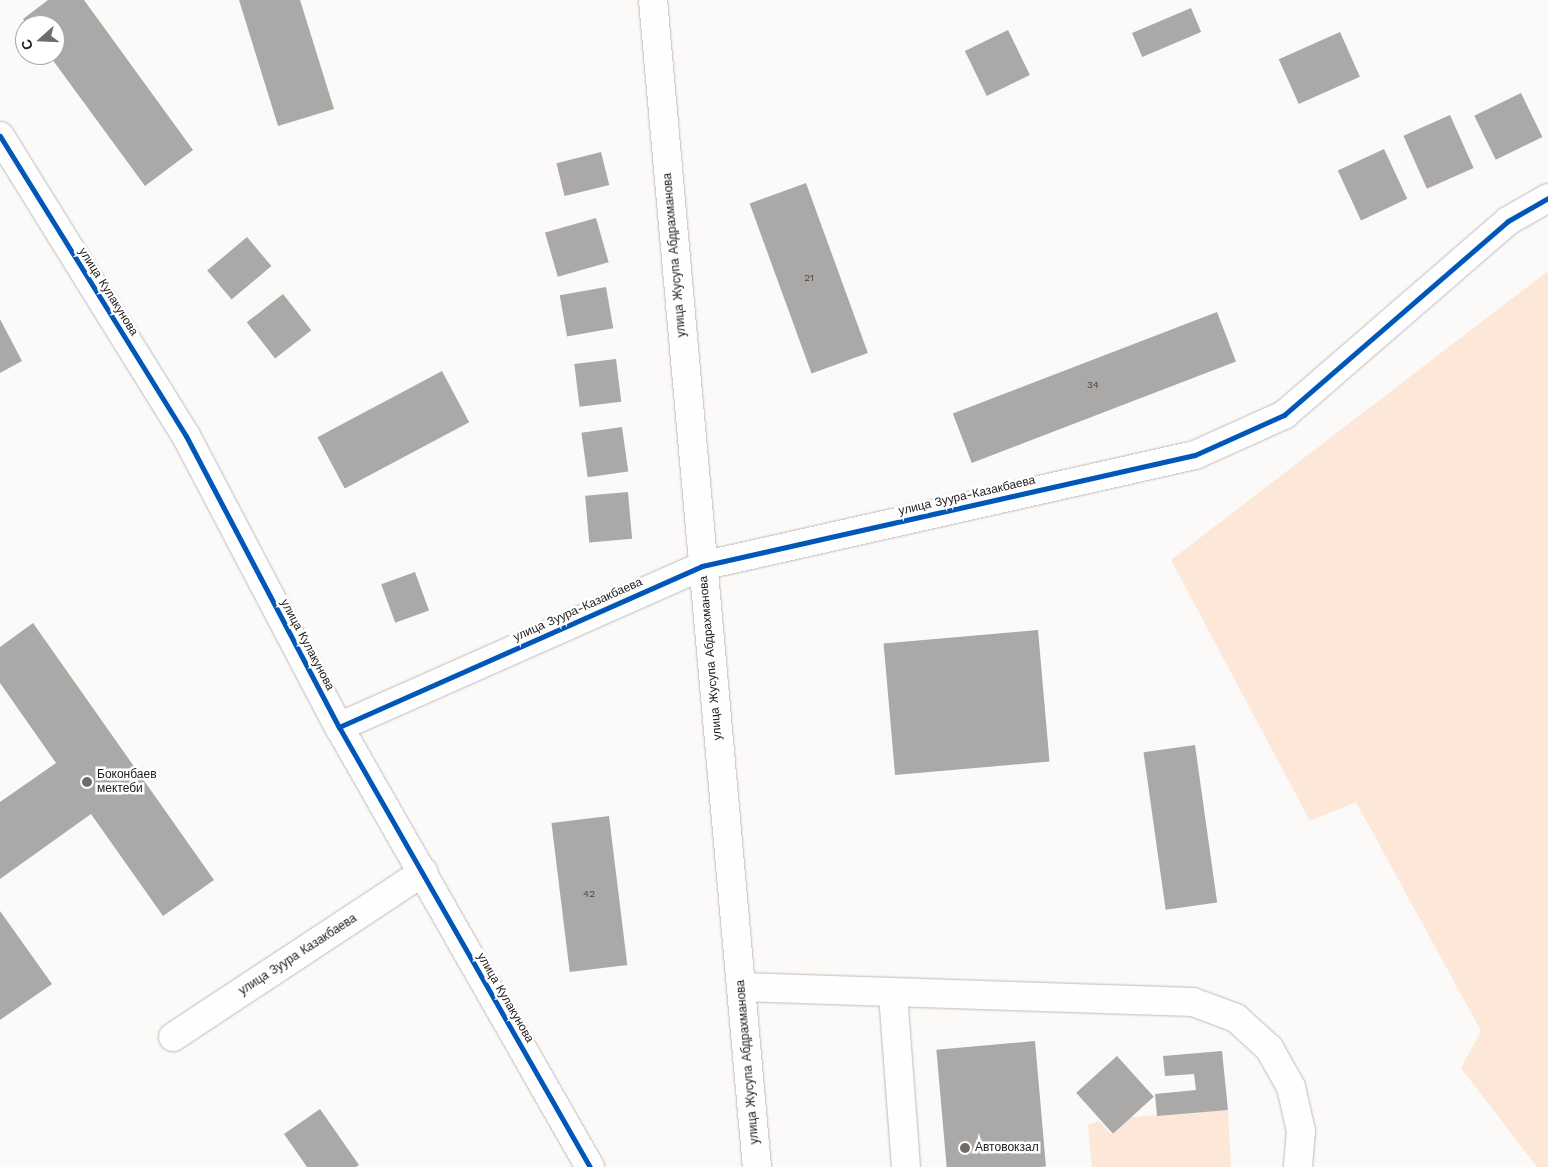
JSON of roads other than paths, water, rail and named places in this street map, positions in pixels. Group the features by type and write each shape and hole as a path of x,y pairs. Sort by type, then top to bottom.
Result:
{"main road":[{"name":"улица Жусупа Абдрахманова","path":"653,0 757,1167"},
{"name":"улица Кулакунова","path":"0,136 186,436 338,727 423,872 590,1167"},
{"name":"улица Зуура-Казакбаева","path":"338,727 702,566 1195,455 1284,415 1508,221 1548,198"},
{"name":"улица Зуура Казакбаева","path":"173,1037 423,872"},
{"path":"742,987 893,994 1194,1002 1236,1018 1269,1048 1291,1087 1301,1130 1298,1167"},
{"path":"893,994 906,1167"}],"place":[{"name":"Боконбаев мектеби","path":"87,782"},
{"name":"Автовокзал","path":"965,1148"}]}
